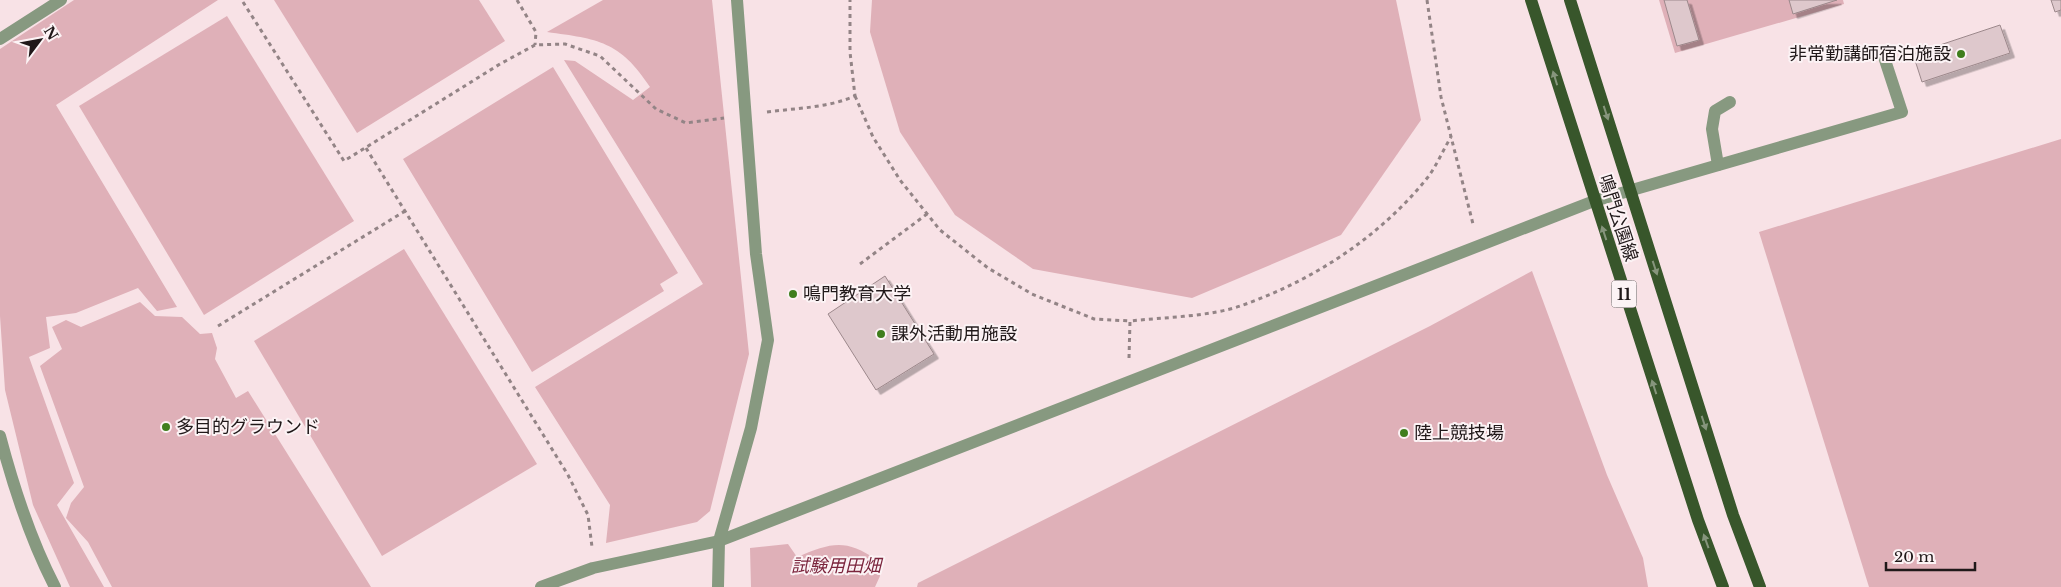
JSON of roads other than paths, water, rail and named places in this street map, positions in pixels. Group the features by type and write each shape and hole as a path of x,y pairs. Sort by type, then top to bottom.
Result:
{"main road":[{"name":"鳴門公園線","path":"1531,0 1698,520 1723,587"},
{"name":"鳴門公園線","path":"1570,0 1733,515 1760,587"}],"lane":[{"path":"0,39 61,0"},
{"path":"718,587 719,541 751,428 768,340 756,254 737,0"},
{"path":"541,587 593,568 719,541 1594,201 1631,192 1902,112 1884,57"},
{"path":"1718,165 1712,128 1715,111 1730,102"},
{"path":"0,436 17,498 37,553 55,587"}],"place":[{"name":"非常勤講師宿泊施設","path":"1961,54"},
{"name":"鳴門教育大学","path":"793,294"},
{"name":"課外活動用施設","path":"881,334"},
{"name":"多目的グラウンド","path":"166,427"},
{"name":"陸上競技場","path":"1404,433"}],"park label":[{"name":"試験用田畑","path":"836,566"}]}
